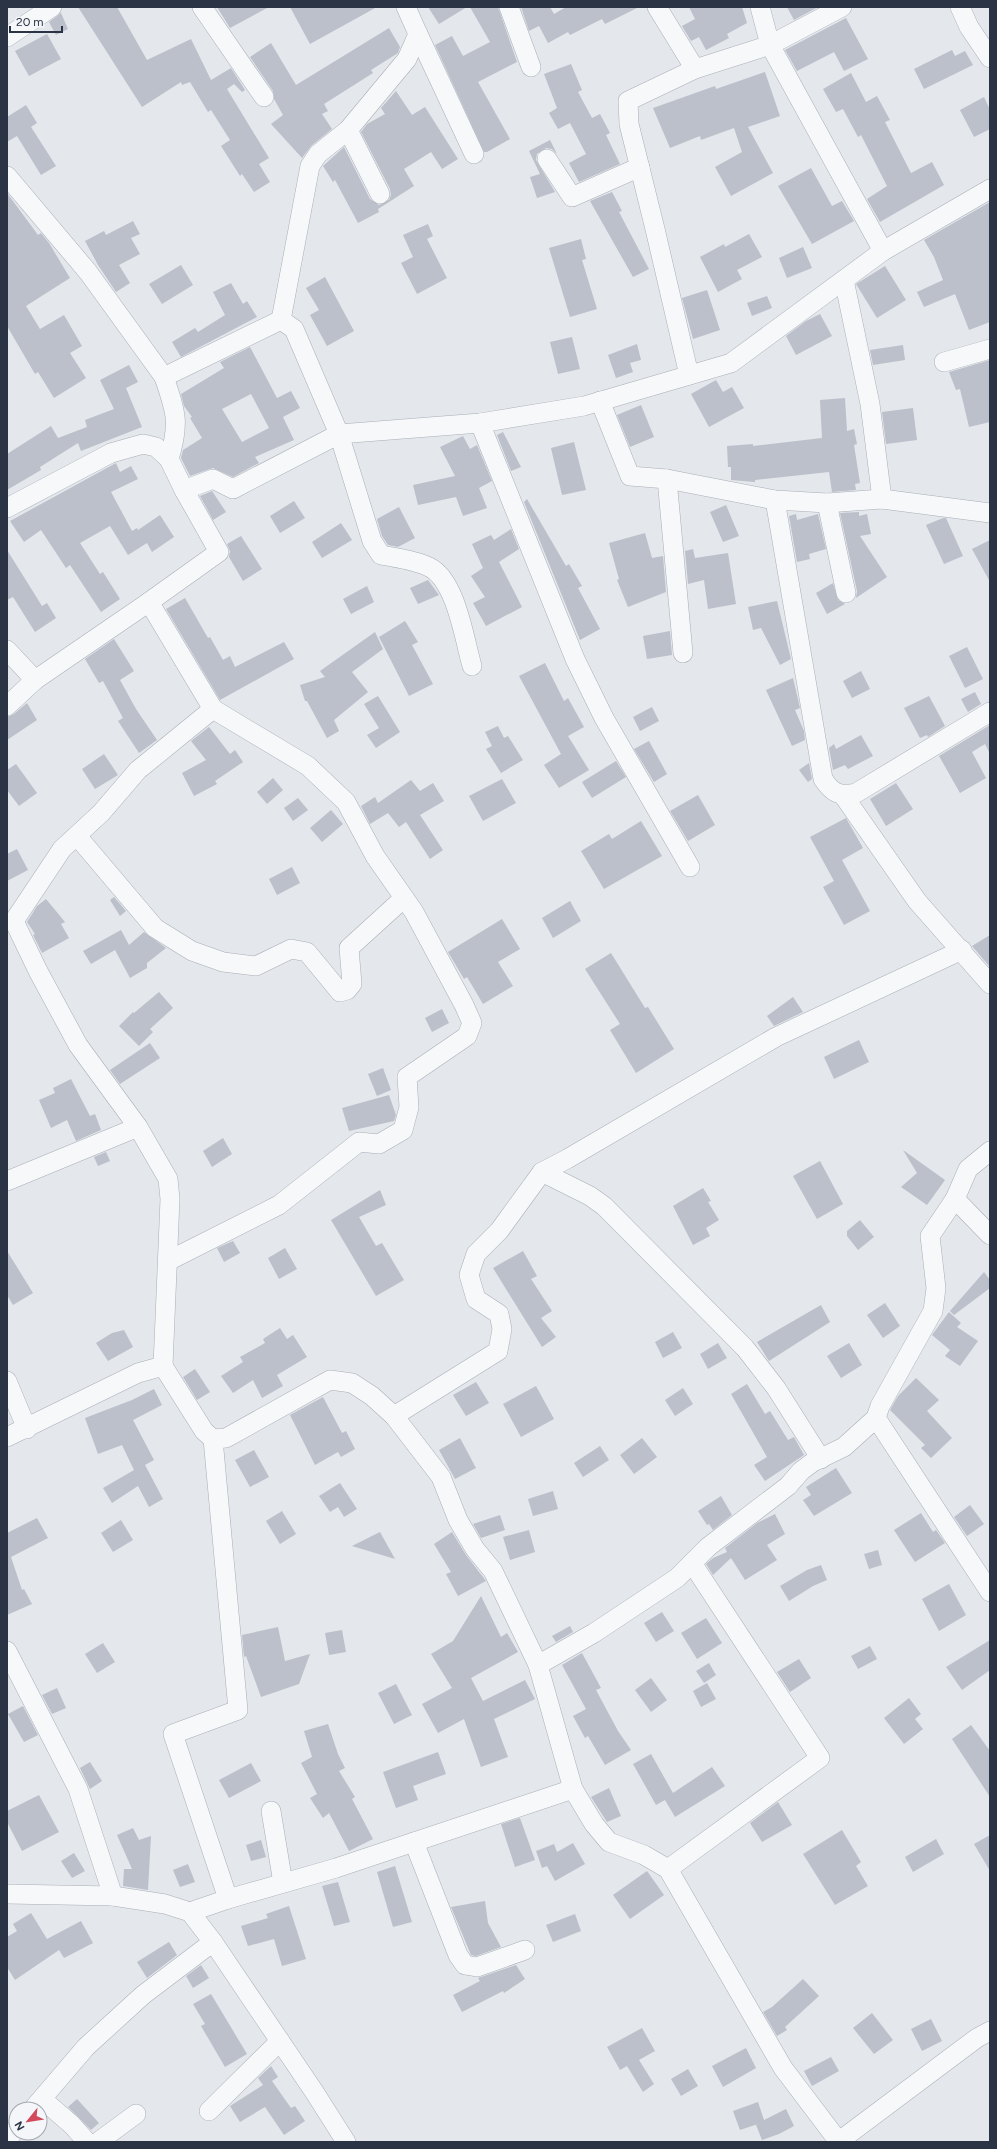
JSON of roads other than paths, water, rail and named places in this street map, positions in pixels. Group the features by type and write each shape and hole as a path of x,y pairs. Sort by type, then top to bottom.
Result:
{"street":[{"path":"7,37 52,7"},
{"path":"202,7 264,97"},
{"path":"406,7 474,154"},
{"path":"509,7 531,66"},
{"path":"657,7 694,69"},
{"path":"760,7 770,45 883,251"},
{"path":"688,375 629,124 628,100 694,69 770,45 842,7"},
{"path":"960,7 969,27 990,58"},
{"path":"281,320 310,166 318,154 348,130 407,59 418,34"},
{"path":"348,130 380,194"},
{"path":"547,159 572,197 640,167"},
{"path":"8,179 88,272 164,377 175,408 176,436 169,459"},
{"path":"184,490 213,479 233,489 339,434 480,422 584,406 731,363 883,251 990,189"},
{"path":"844,280 870,404 882,499"},
{"path":"164,377 281,320"},
{"path":"281,320 294,329 339,434 372,541 381,555 429,567 443,578 451,593 472,666"},
{"path":"944,362 990,349"},
{"path":"600,401 630,476 667,479 775,500 827,503 882,499 990,512"},
{"path":"480,422 574,659 604,718 690,867"},
{"path":"7,508 111,453 143,444 156,447 169,459 184,490 219,552 150,602 35,680 7,706"},
{"path":"667,479 683,652"},
{"path":"775,500 823,779 830,789 843,795 917,901 962,950 990,984"},
{"path":"827,503 846,593"},
{"path":"150,602 212,709 308,766 346,802 375,856 414,912 464,1005 472,1023 467,1036 407,1077 409,1107 403,1130 396,1136 379,1144 358,1142 279,1205 168,1261"},
{"path":"7,650 35,680"},
{"path":"212,709 138,770 101,813 62,849 10,923 78,1045 138,1127 168,1178 170,1199 163,1366 204,1432 213,1439 226,1438 330,1380 352,1383 372,1396 394,1416 441,1477 458,1520 475,1549 493,1571 538,1665 573,1789 594,1824 609,1842 644,1855 668,1869 783,2068 839,2142 976,2038 990,2031"},
{"path":"843,795 856,793 990,712"},
{"path":"77,836 155,928 192,951 223,962 256,966 291,949 307,952 340,992 348,990 352,984 349,948 404,898"},
{"path":"394,1416 498,1351 502,1329 499,1314 476,1299 469,1275 476,1254 499,1231 542,1172 567,1160 776,1037 962,950"},
{"path":"7,1181 138,1127"},
{"path":"538,1665 594,1634 677,1578 708,1547 788,1486 801,1471 813,1462 844,1447 876,1418 880,1406 933,1311 936,1288 930,1236 954,1199 968,1169 990,1151"},
{"path":"542,1172 590,1196 604,1206 745,1348 776,1388 821,1459"},
{"path":"954,1199 990,1235"},
{"path":"7,1437 27,1429 138,1373 163,1366"},
{"path":"7,1381 27,1429"},
{"path":"876,1418 990,1592"},
{"path":"213,1439 238,1710 173,1734 228,1899"},
{"path":"668,1869 820,1758 692,1562"},
{"path":"7,1651 78,1789 113,1896"},
{"path":"190,1912 414,1842 573,1789"},
{"path":"270,1811 283,1883"},
{"path":"414,1842 458,1955 465,1965 477,1967 525,1950"},
{"path":"7,1894 113,1896 164,1904 190,1912 213,1942 346,2142"},
{"path":"41,2101 97,2036 143,1995 213,1942"},
{"path":"209,2111 280,2041"},
{"path":"48,2110 72,2126 87,2142"},
{"path":"98,2142 136,2114"}]}
